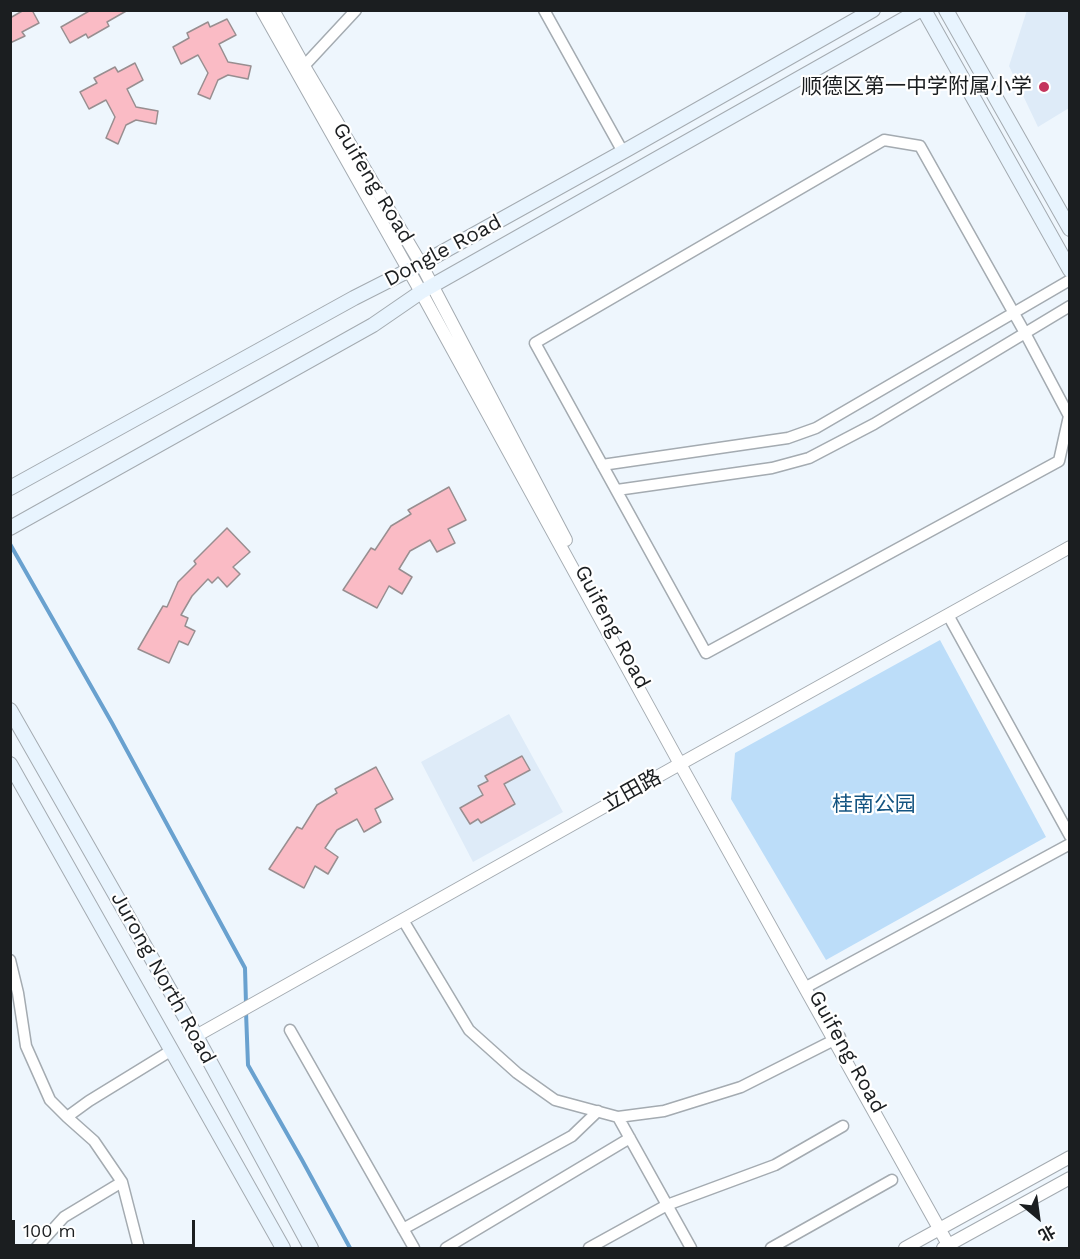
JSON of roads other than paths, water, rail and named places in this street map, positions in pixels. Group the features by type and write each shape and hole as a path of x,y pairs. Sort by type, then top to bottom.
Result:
{"main road":[{"name":"Dongle Road","path":"10,488 623,152 873,10"},
{"name":"Dongle Road","path":"11,531 26,520 373,325 427,289 922,10"},
{"path":"922,10 1070,270"},
{"path":"946,10 1070,229"},
{"path":"10,480 60,460"},
{"name":"Jurong North Road","path":"10,710 196,1036 311,1248"},
{"path":"10,764 283,1248"}],"street":[{"path":"262,10 415,267"},
{"name":"Guifeng Road","path":"273,10 427,289 681,763 810,985 837,1039 942,1227 950,1247"},
{"path":"304,66 356,10"},
{"path":"544,10 623,152"},
{"path":"884,140 920,146 1013,313 1069,416 1059,461 706,653 536,343 884,140"},
{"path":"602,465 788,438 816,428 1070,280"},
{"path":"617,490 772,468 809,458 874,424 1070,306"},
{"name":"立田路","path":"196,1036 1070,547"},
{"path":"948,615 1070,836"},
{"path":"403,920 469,1030 517,1073 555,1100 598,1112 618,1117 664,1111 741,1087 837,1039 681,763"},
{"path":"810,985 1070,844"},
{"path":"10,960 18,993 26,1046 50,1100 94,1141 122,1182 139,1248"},
{"path":"10,1026 22,1023"},
{"path":"290,1030 414,1248"},
{"path":"67,1118 89,1101 172,1050"},
{"path":"403,1229 572,1136 598,1112"},
{"path":"618,1117 691,1248"},
{"path":"589,1248 667,1205 775,1166 843,1126"},
{"path":"446,1248 630,1138"},
{"path":"905,1248 1070,1157"},
{"path":"950,1247 1070,1178"},
{"path":"771,1248 892,1180"},
{"path":"36,1248 64,1217 122,1182"}],"waterway":[{"path":"10,544 112,723 245,968 246,1004"},
{"path":"246,1012 248,1065 350,1248"}],"place":[{"name":"顺德区第一中学附属小学","path":"1044,87"}],"park label":[{"name":"桂南公园","path":"874,805"}]}
